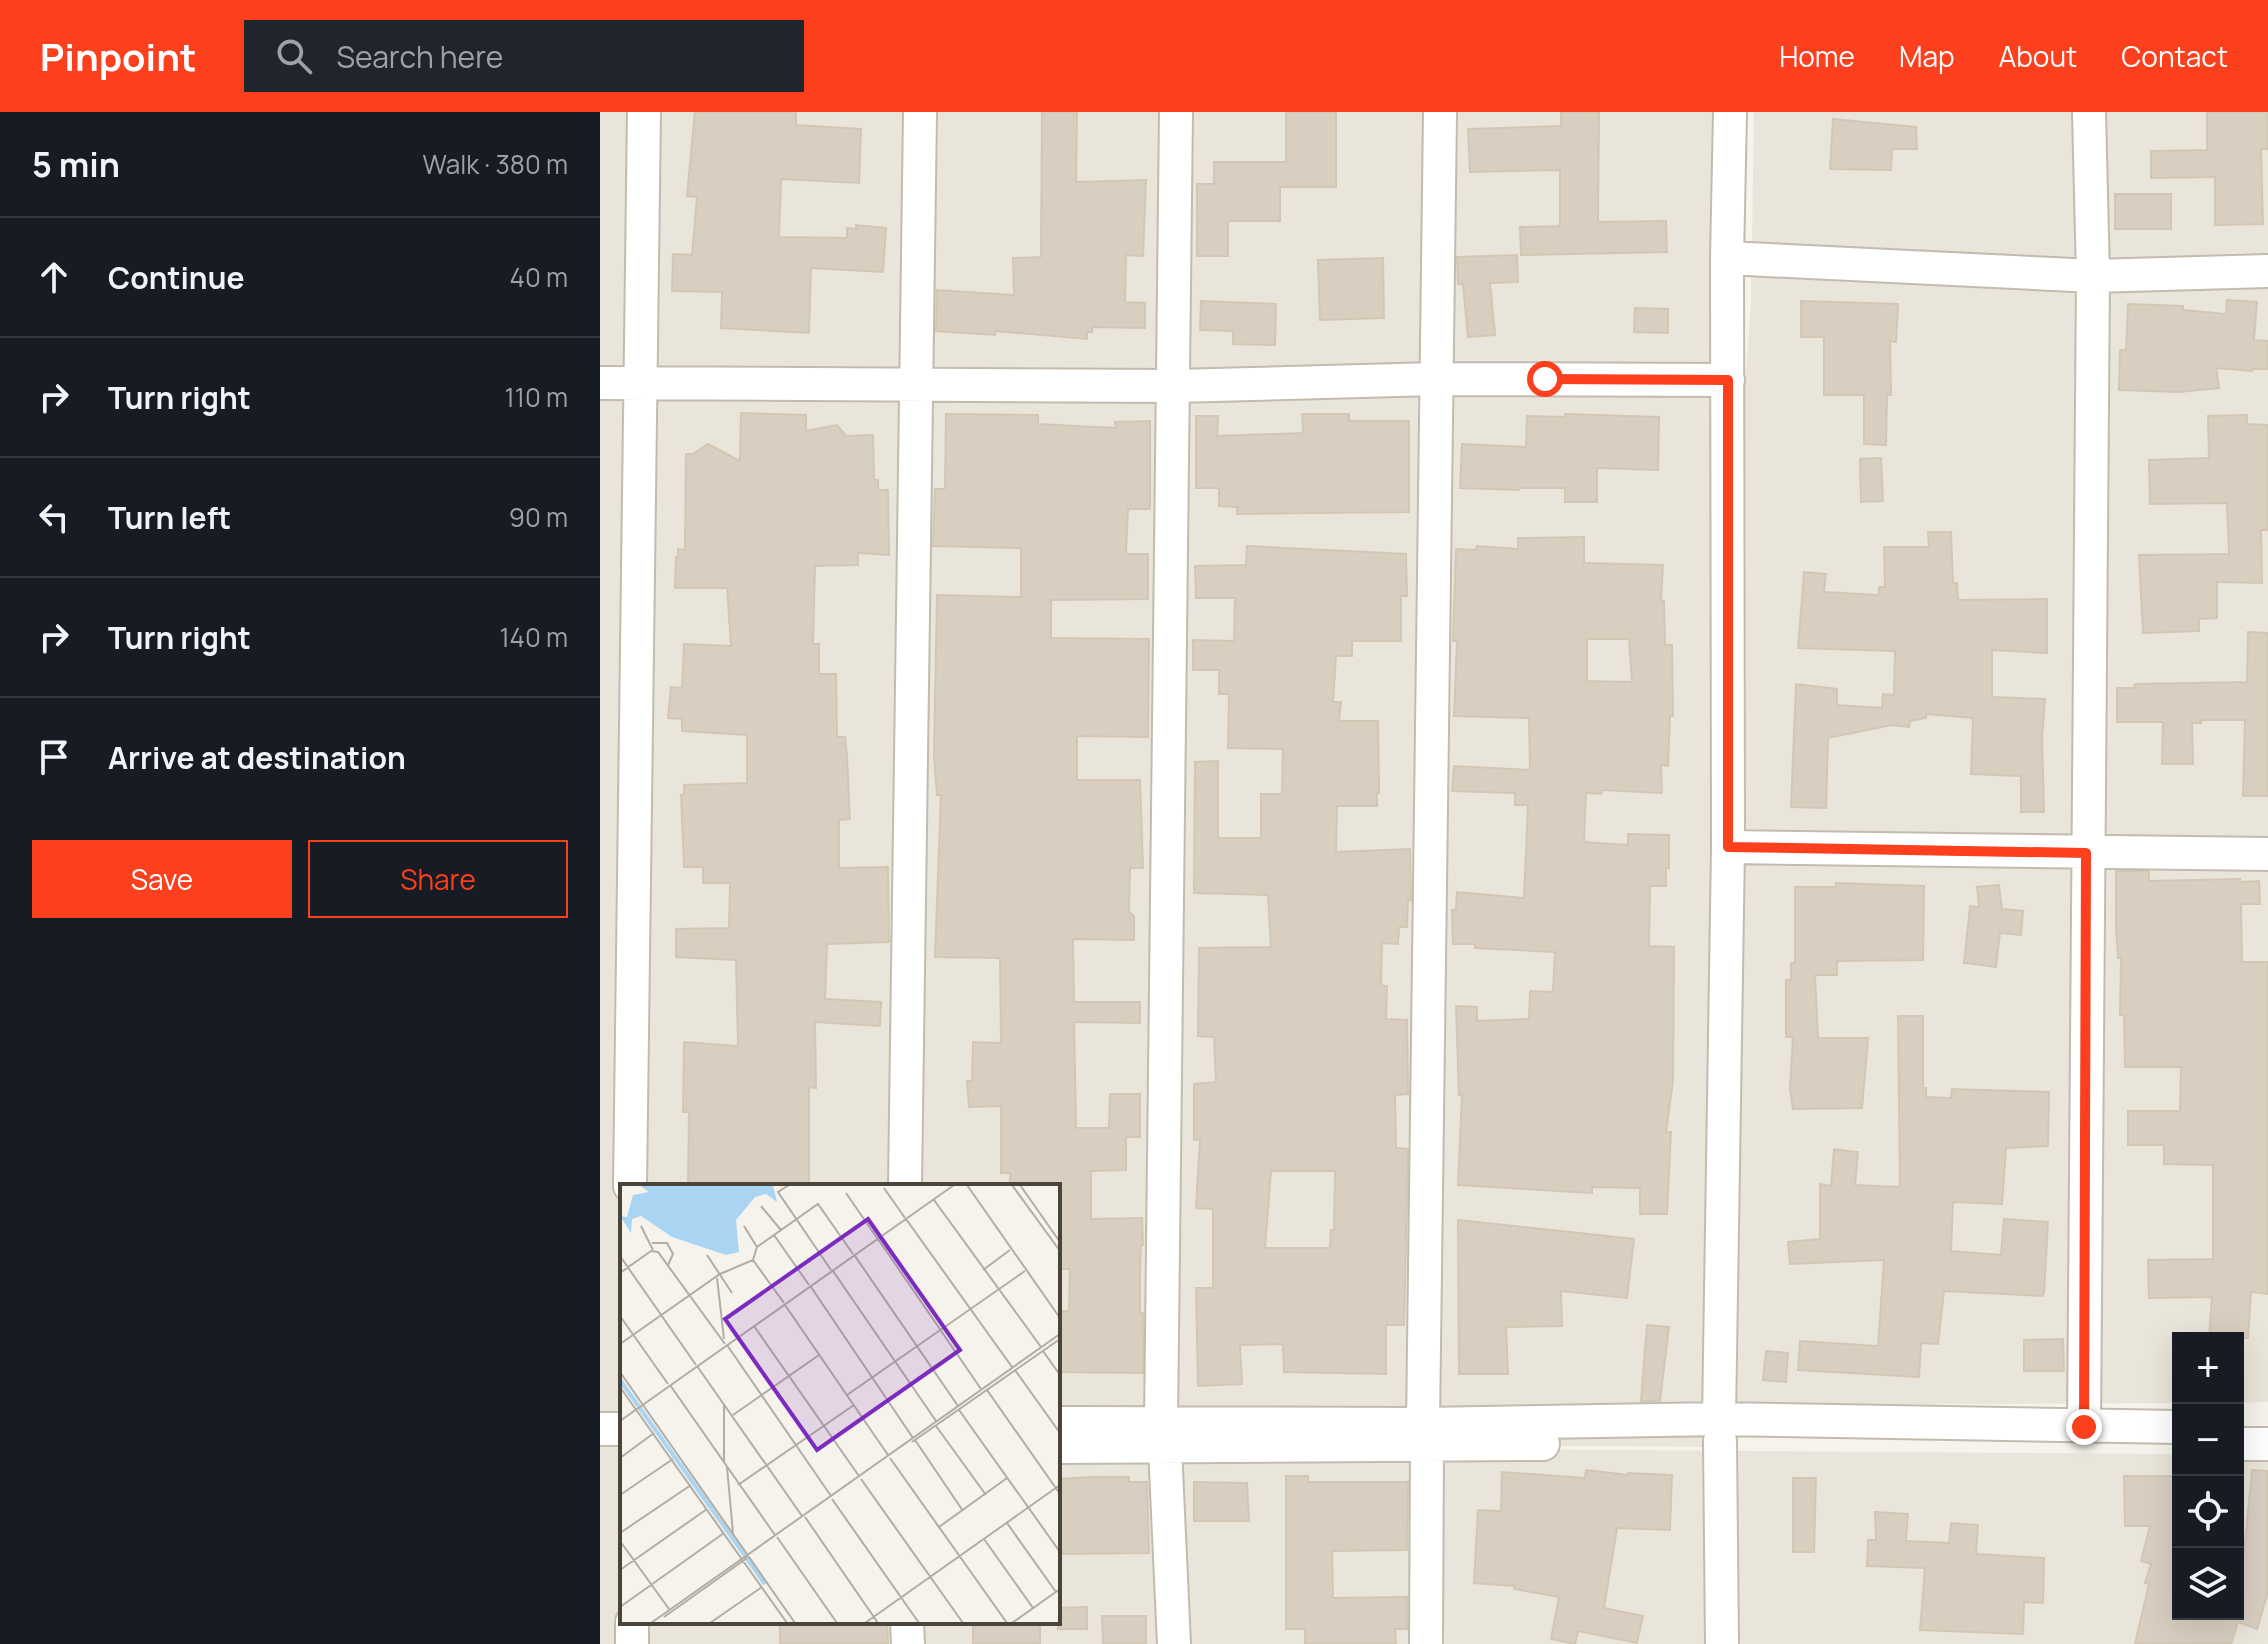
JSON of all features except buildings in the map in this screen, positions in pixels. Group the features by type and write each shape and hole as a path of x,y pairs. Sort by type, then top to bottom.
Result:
{"street":[{"path":"630,1184 644,112"},
{"path":"905,1184 920,112"},
{"path":"1174,1644 1163,1435 1176,112"},
{"path":"1426,1644 1425,1435 1440,112"},
{"path":"1722,1644 1720,1430 1728,847 1727,258 1730,112"},
{"path":"2084,1427 2086,853 2093,276 2089,112"},
{"path":"1727,258 2093,276 2268,271"},
{"path":"600,383 1175,386 1435,379 1728,380"},
{"path":"1728,847 2268,854"},
{"path":"1060,1423 1163,1435 2172,1427"},
{"path":"2244,1427 2268,1427"},
{"path":"1720,1430 2172,1444"},
{"path":"1060,1447 1163,1435"},
{"path":"2244,1444 2268,1444"},
{"path":"907,1624 908,1644"}],"shaded area":[{"path":"600,112 1714,112 1711,637 1718,1229 1715,1447 1060,1442 1060,1184 620,1184 620,1438 600,1437"},
{"path":"1754,112 2268,112 2268,1402 2244,1403 2244,1332 2172,1332 2172,1403 1736,1405 1734,1223 1741,439 1751,303"},
{"path":"600,1442 620,1442 620,1624 1060,1624 1060,1446 2172,1454 2172,1620 2244,1620 2244,1454 2268,1454 2268,1644 600,1644"}],"route":[{"path":"1545,379 1728,380 1728,847 2086,853 2084,1427"}]}
